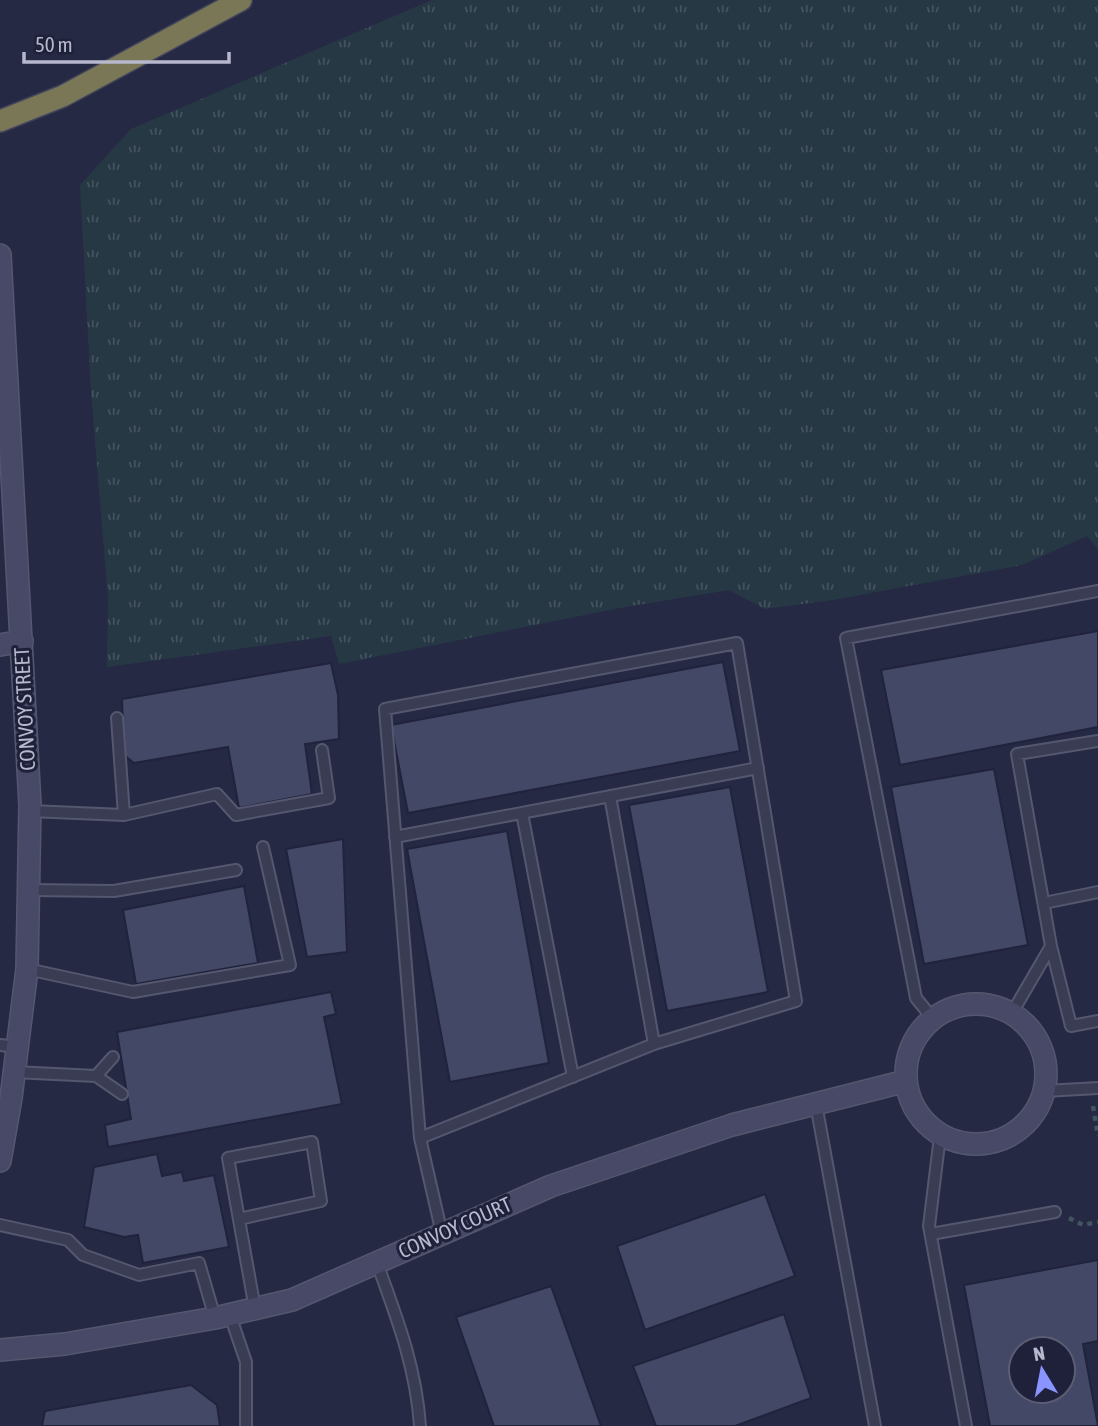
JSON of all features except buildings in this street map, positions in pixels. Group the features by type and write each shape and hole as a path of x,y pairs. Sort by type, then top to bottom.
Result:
{"highway":[{"path":"0,121 63,96 241,0"}],"street":[{"name":"CONVOY STREET","path":"0,255 3,359 22,641 30,811 27,970 8,1046 14,1072 0,1161"},
{"path":"0,645 22,641"},
{"path":"971,1004 992,1006 1012,1013 1029,1027 1042,1046 1047,1069 1045,1091 1035,1113 1019,1131 997,1142 973,1145 940,1136 919,1116 910,1100 906,1081 908,1058 917,1037 933,1019 951,1009 971,1004"},
{"name":"CONVOY COURT","path":"0,1350 65,1344 222,1317 292,1300 551,1186 732,1125 906,1081"}],"lane":[{"path":"933,1019 916,998 846,638 1098,591"},
{"path":"420,1138 654,1044 796,1000 737,643 385,709 420,1138 442,1234"},
{"path":"117,718 124,815"},
{"path":"1098,741 1017,754 1051,946 1071,1026 1098,1021"},
{"path":"30,811 124,815 217,794 236,815 329,798 322,750"},
{"path":"395,837 758,768"},
{"path":"610,796 654,1044"},
{"path":"522,813 573,1077"},
{"path":"27,970 133,992 290,965 263,847"},
{"path":"29,890 114,891 236,870"},
{"path":"1044,903 1098,892"},
{"path":"1012,1013 1051,946"},
{"path":"96,1076 113,1057"},
{"path":"14,1072 96,1076 122,1094"},
{"path":"1045,1091 1094,1088"},
{"path":"816,1104 875,1426"},
{"path":"940,1136 929,1226 966,1426"},
{"path":"239,1219 321,1201 312,1142 228,1158 255,1309"},
{"path":"931,1234 1055,1213"},
{"path":"0,1225 68,1240 83,1255 139,1275 199,1263 222,1317 246,1362 246,1426"},
{"path":"377,1263 404,1336 418,1398 420,1426"}],"path":[{"path":"1094,1088 1098,1136"},
{"path":"1055,1213 1083,1224 1098,1222"}],"green space":[{"path":"432,0 1098,0 1098,549 1087,536 1022,565 833,600 765,609 729,590 625,607 339,664 331,636 107,667 108,598 91,392 80,185 131,129"}]}
